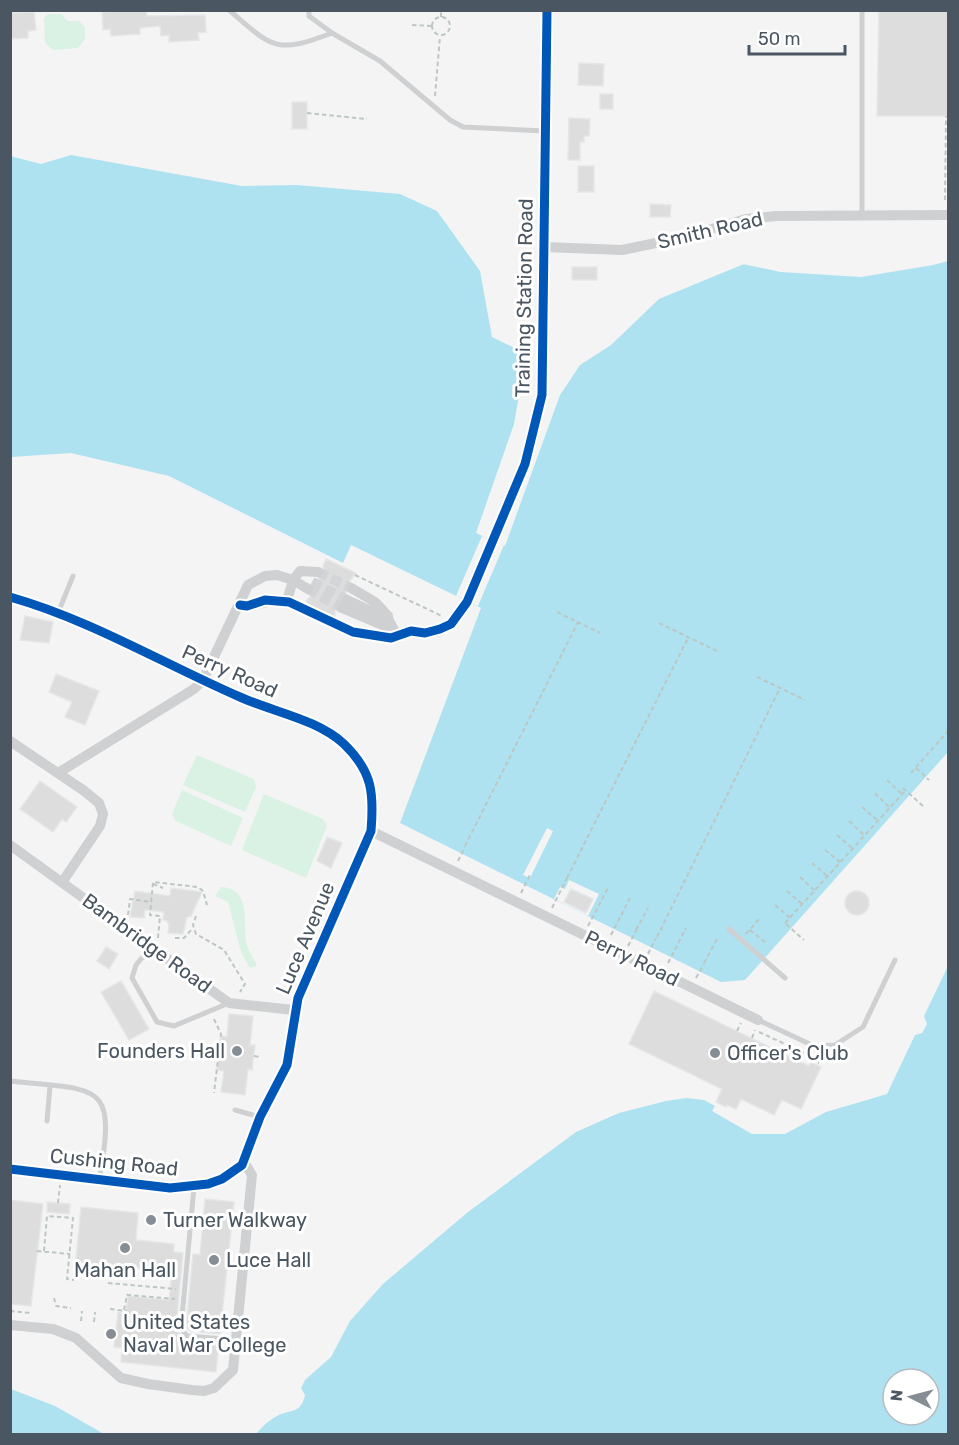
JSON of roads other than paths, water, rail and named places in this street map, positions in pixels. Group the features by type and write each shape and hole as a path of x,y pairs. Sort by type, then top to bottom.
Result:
{"street":[{"name":"Training Station Road","path":"346,607 338,626 370,635 391,638 396,633 436,631 451,624 467,602 525,464 542,395 546,10"},
{"name":"Smith Road","path":"544,247 622,250 746,219 862,214 948,215"},
{"path":"287,602 293,580 300,571 318,572"},
{"path":"58,773 194,689 203,680 240,605 243,593 256,580 277,575 310,586"},
{"path":"353,590 375,602 387,613 396,633"},
{"name":"Perry Road","path":"10,597 58,613 255,704 312,725 344,744 370,781 371,831 756,1025"},
{"path":"240,605 247,606 265,600 287,602 302,607"},
{"path":"346,607 388,619"},
{"path":"346,607 396,633"},
{"path":"10,741 99,803 103,814 100,826 63,881"},
{"name":"Luce Avenue","path":"244,1162 260,1117 287,1065 294,1010 371,831"},
{"name":"Bambridge Road","path":"10,845 154,942 229,1003 294,1010"},
{"path":"10,1325 53,1329 76,1338 121,1378 204,1391 225,1381 233,1370 237,1340 252,1175 244,1162"},
{"name":"Cushing Road","path":"10,1169 170,1188 194,1187 222,1179 244,1162"}],"lane":[{"path":"229,10 265,42 280,46 311,41 332,33"},
{"path":"309,10 309,16 332,33 380,61 434,108 463,127 546,131"},
{"path":"862,10 862,214"},
{"path":"58,613 73,576"},
{"path":"729,929 785,978"},
{"path":"154,942 136,965 132,978 157,1022 174,1026 229,1003"},
{"path":"756,1025 814,1046 835,1045 863,1027 895,960"},
{"path":"10,1081 86,1089 99,1098 105,1107 106,1128 99,1180"},
{"path":"46,1121 50,1086"},
{"path":"235,1110 260,1117"},
{"path":"194,1187 181,1328 184,1334 237,1340"}],"water":[{"path":"71,155 242,186 297,185 400,194 437,211 480,271 492,337 519,350 527,350 514,424 476,533 505,546 560,395 580,365 611,345 659,299 744,264 866,274 948,259 948,752 745,980 721,982 400,823 481,608 351,545 343,563 169,476 71,453 11,457 10,156 41,164"},
{"path":"948,966 948,1434 256,1434 274,1418 295,1410 301,1405 305,1395 301,1388 305,1380 331,1357 350,1321 383,1284 468,1212 576,1132 619,1113 686,1098 704,1100 715,1106 712,1111 752,1134 785,1134 826,1112 887,1094 915,1035 922,1033 927,1024 924,1016"},
{"path":"11,1375 136,1434 11,1434"}],"tunnel":[{"path":"318,572 353,589"},
{"path":"312,582 347,600"},
{"path":"308,589 342,608"},
{"path":"302,607 333,623"}],"place":[{"name":"Founders Hall","path":"237,1051"},
{"name":"Officer's Club","path":"715,1053"},
{"name":"Turner Walkway","path":"151,1220"},
{"name":"Mahan Hall","path":"125,1248"},
{"name":"Luce Hall","path":"214,1260"},
{"name":"United States Naval War College","path":"111,1334"}]}
